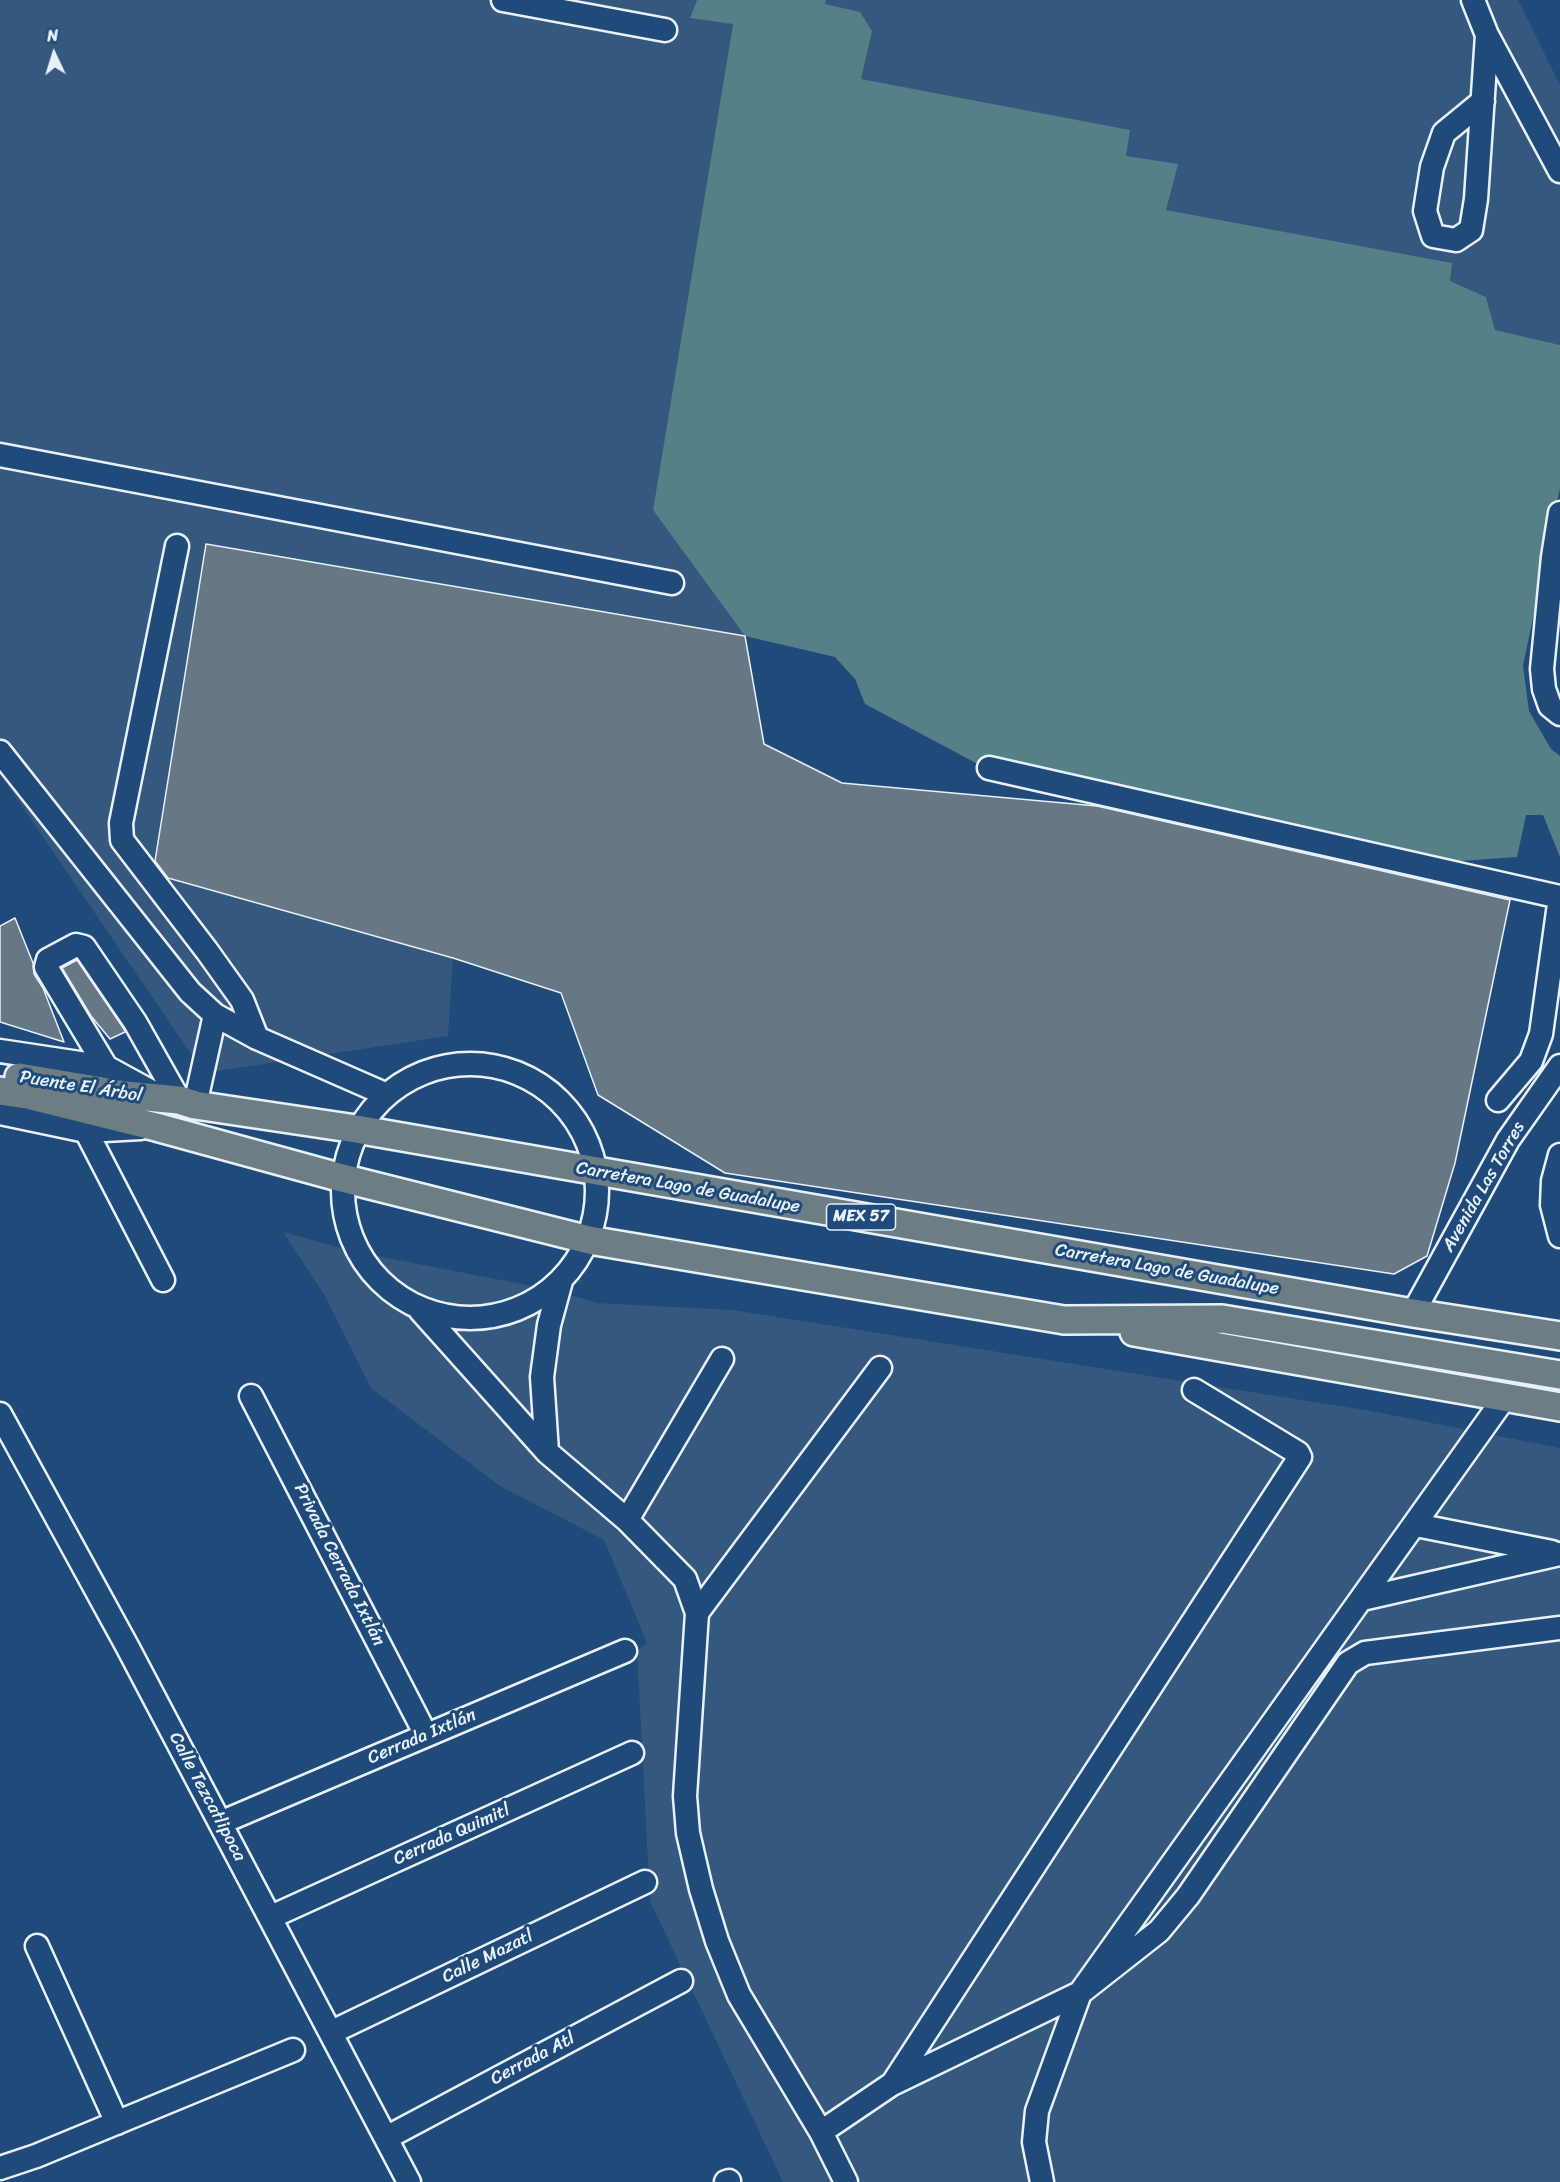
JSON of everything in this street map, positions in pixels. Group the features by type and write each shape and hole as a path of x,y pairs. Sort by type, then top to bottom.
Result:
{"main road":[{"name":"Puente El Árbol","path":"0,1074 125,1095 179,1101"},
{"name":"Puente El Árbol","path":"0,1090 156,1127"},
{"name":"Carretera Lago de Guadalupe","path":"179,1101 356,1129 597,1173 1413,1313 1560,1336"},
{"path":"156,1127 342,1179 589,1240 1560,1407"},
{"path":"1064,1320 1222,1319 1560,1375"}],"street":[{"path":"503,0 665,30"},
{"path":"1473,0 1488,35 1558,171"},
{"path":"1483,101 1444,133 1432,167 1425,211 1433,236 1456,240 1471,230 1476,200 1488,35"},
{"path":"0,455 672,583"},
{"path":"1560,513 1542,669 1544,689 1550,706 1560,714"},
{"path":"177,546 121,823 122,840 242,1000 257,1038"},
{"path":"0,752 190,992 215,1015 257,1038 385,1094"},
{"path":"989,768 1560,897 1541,1034 1531,1061 1498,1100"},
{"path":"106,1067 46,968 48,960 76,945 84,947 135,1022 179,1101"},
{"path":"179,1101 215,1015"},
{"name":"Carretera Lago de Guadalupe","path":"0,1051 106,1067 179,1101"},
{"path":"547,1452 542,1377 549,1325 561,1281 589,1240 598,1207 597,1173 583,1130 554,1094 514,1071 470,1063 424,1071 385,1094 356,1129 344,1160 342,1179 350,1241 378,1282 420,1310 547,1452 627,1520 685,1579 698,1613 686,1796 688,1833 701,1889 717,1941 739,1995 821,2132 846,2182"},
{"name":"Avenida Las Torres","path":"1413,1313 1508,1140 1560,1066"},
{"path":"0,1113 86,1131 156,1127"},
{"path":"86,1131 163,1280"},
{"path":"1560,1155 1553,1181 1552,1205 1560,1236"},
{"path":"420,1310 470,1320 519,1310 561,1281"},
{"path":"627,1520 722,1359"},
{"path":"698,1613 880,1368"},
{"path":"892,2084 1300,1457 1298,1453 1194,1390"},
{"name":"Privada Cerrada Ixtlán","path":"251,1396 426,1735"},
{"path":"1042,2182 1034,2142 1037,2111 1080,1993 1416,1525 1505,1397"},
{"name":"Calle Tezcatlipoca","path":"0,1414 127,1646 409,2182"},
{"path":"1416,1525 1560,1554"},
{"path":"1362,1599 1560,1554"},
{"path":"821,2132 892,2084 1080,1993 1159,1931 1188,1896 1348,1663 1365,1653 1560,1628"},
{"name":"Cerrada Ixtlán","path":"220,1822 625,1651"},
{"name":"Cerrada Quimitl","path":"271,1917 632,1753"},
{"name":"Calle Mazatl","path":"332,2032 645,1882"},
{"path":"37,1946 117,2122"},
{"name":"Cerrada Atl","path":"386,2138 681,1980"},
{"path":"0,2168 36,2156 293,2050"}],"shaded area":[{"path":"0,0 697,0 690,18 733,23 653,510 745,636 206,545 153,874 453,958 448,1036 204,1073 0,774"},
{"path":"826,0 1518,0 1560,85 1560,345 1495,330 1486,297 1450,281 1451,263 1165,210 1126,156 1129,130 860,79 824,4"},
{"path":"283,1232 356,1252 553,1290 597,1303 733,1310 1371,1411 1560,1448 1560,2182 783,2182 650,1901 637,1651 647,1643 604,1540 500,1486 371,1388 324,1294"}],"green space":[{"path":"697,0 826,0 825,4 860,12 872,31 861,79 1130,130 1126,156 1178,164 1166,210 1452,263 1450,281 1486,297 1495,330 1560,345 1560,488 1523,666 1529,711 1551,749 1560,756 1560,857 1543,815 1526,815 1517,857 1432,863 989,770 865,704 855,679 835,657 745,636 653,510 733,24 690,18"}],"building":[{"path":"206,544 745,636 764,744 842,783 1097,806 1510,900 1455,1163 1427,1256 1394,1274 725,1173 598,1095 561,993 453,958 168,878 155,861"},
{"path":"15,918 33,963 34,974 43,988 64,1042 0,1022 0,926"},
{"path":"77,960 125,1032 110,1039 91,1016 62,968"}]}
